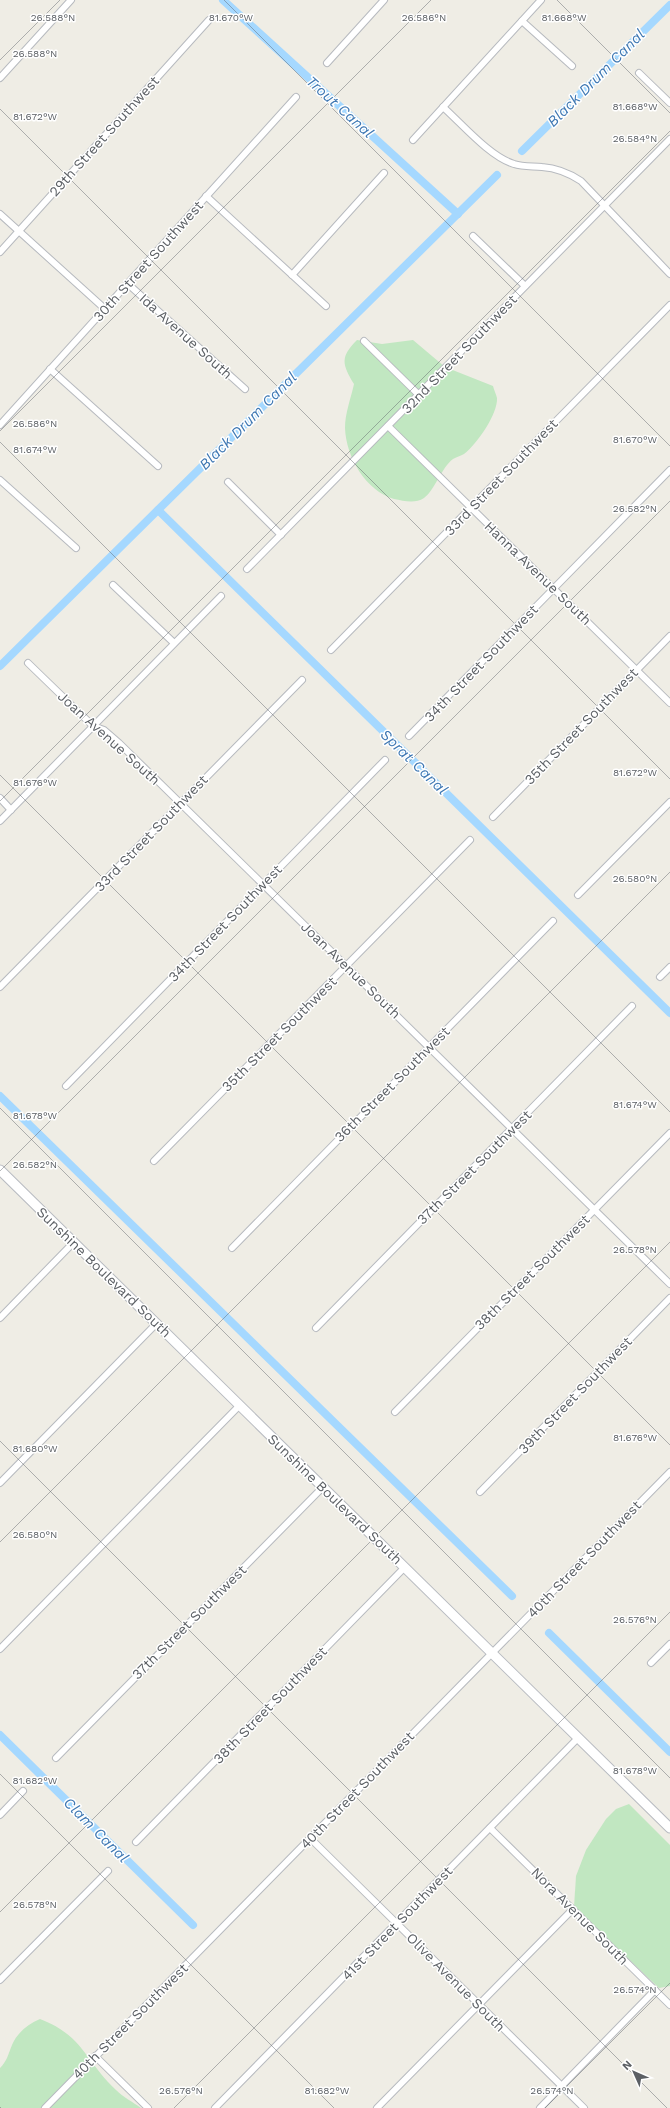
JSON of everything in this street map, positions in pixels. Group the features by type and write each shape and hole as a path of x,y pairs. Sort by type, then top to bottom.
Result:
{"street":[{"path":"0,78 71,0"},
{"path":"327,63 384,0"},
{"path":"413,140 541,0"},
{"name":"29th Street Southwest","path":"0,252 209,20"},
{"path":"522,21 572,66"},
{"path":"639,73 670,103"},
{"name":"30th Street Southwest","path":"0,424 296,98"},
{"path":"443,107 500,158 516,165 554,168 572,175 588,186 622,225 670,274"},
{"name":"32nd Street Southwest","path":"247,569 670,139"},
{"path":"292,275 384,173"},
{"path":"206,196 326,306"},
{"path":"0,214 105,308"},
{"path":"473,236 525,286"},
{"name":"Ida Avenue South","path":"128,284 245,389"},
{"name":"33rd Street Southwest","path":"331,650 670,305"},
{"path":"364,341 419,395"},
{"path":"50,369 158,466"},
{"name":"Hanna Avenue South","path":"388,426 670,703"},
{"name":"34th Street Southwest","path":"409,736 670,470"},
{"path":"0,480 76,548"},
{"path":"228,482 281,535"},
{"path":"113,584 174,643"},
{"path":"0,821 221,596"},
{"name":"35th Street Southwest","path":"492,816 670,636"},
{"name":"Joan Avenue South","path":"28,663 93,726 104,730 180,803 670,1284"},
{"name":"33rd Street Southwest","path":"0,987 302,680"},
{"name":"34th Street Southwest","path":"66,1086 385,760"},
{"path":"0,798 11,810"},
{"path":"578,896 670,802"},
{"name":"35th Street Southwest","path":"154,1161 470,840"},
{"name":"36th Street Southwest","path":"232,1248 553,921"},
{"path":"660,977 670,967"},
{"name":"37th Street Southwest","path":"316,1328 632,1006"},
{"name":"38th Street Southwest","path":"395,1412 670,1133"},
{"name":"Sunshine Boulevard South","path":"0,1170 670,1828"},
{"path":"0,1318 74,1242"},
{"name":"39th Street Southwest","path":"480,1492 670,1298"},
{"path":"0,1483 157,1324"},
{"path":"0,1649 240,1405"},
{"name":"40th Street Southwest","path":"45,2108 670,1472"},
{"name":"37th Street Southwest","path":"56,1758 322,1487"},
{"name":"38th Street Southwest","path":"136,1842 405,1567"},
{"path":"651,1663 670,1644"},
{"name":"41st Street Southwest","path":"215,2108 578,1738"},
{"path":"0,1815 23,1791"},
{"name":"Nora Avenue South","path":"490,1828 670,2005"},
{"name":"Olive Avenue South","path":"310,1838 584,2108"},
{"path":"0,1980 108,1871"},
{"path":"377,2108 573,1909"},
{"path":"540,2108 655,1990"},
{"path":"95,2056 148,2108"}],"green space":[{"path":"357,340 382,344 413,340 445,367 493,386 497,398 496,405 486,428 475,443 464,454 453,459 449,463 428,494 421,500 409,502 394,499 375,489 366,481 359,471 349,450 346,439 345,422 354,384 345,366 345,356"},
{"path":"629,1804 670,1845 670,1986 659,1988 574,1907 576,1876 586,1850 606,1819 616,1809"},
{"path":"40,2019 66,2033 83,2050 97,2069 116,2090 141,2108 0,2108 0,2068 6,2060 12,2045 20,2033 31,2023"}],"waterway":[{"name":"Trout Canal","path":"223,0 458,214"},
{"name":"Black Drum Canal","path":"522,151 670,5"},
{"name":"Black Drum Canal","path":"0,666 497,175"},
{"name":"Sprat Canal","path":"158,510 670,1013"},
{"path":"0,1096 512,1596"},
{"path":"549,1633 670,1752"},
{"name":"Clam Canal","path":"0,1735 193,1925"}]}
